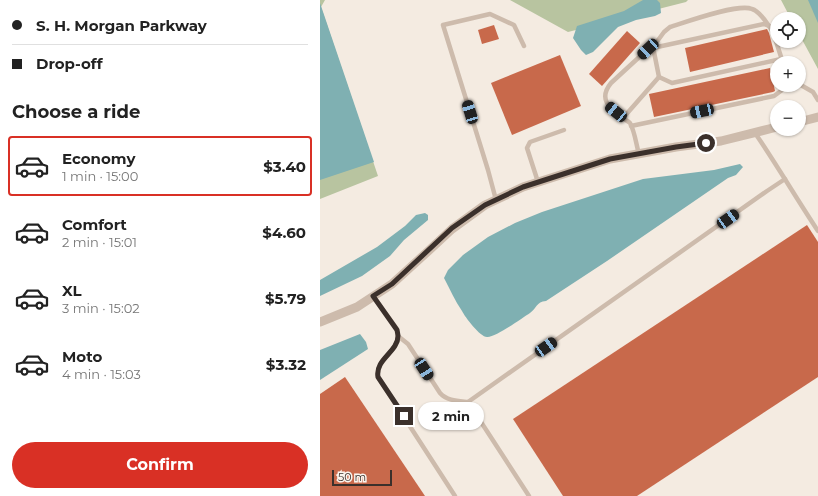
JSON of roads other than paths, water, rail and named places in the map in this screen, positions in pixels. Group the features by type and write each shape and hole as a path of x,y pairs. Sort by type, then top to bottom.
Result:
{"street":[{"path":"806,120 818,117"},
{"path":"320,322 357,307 392,284 452,228 485,205 523,187 610,159 676,147 721,141 770,130"}],"lane":[{"path":"659,77 654,48 664,32 670,27 720,12 745,7 753,9 761,15 769,26 773,32 780,56"},
{"path":"496,200 443,25 490,14 514,25 524,46"},
{"path":"639,154 629,122 610,107 604,98 606,89 611,83 648,49 764,24 769,26"},
{"path":"659,77 672,83 770,63"},
{"path":"623,118 659,77"},
{"path":"806,88 813,92 818,100"},
{"path":"631,126 774,96 779,92"},
{"path":"538,182 526,148 530,142 564,130"},
{"path":"755,133 818,231"},
{"path":"398,336 408,344 443,397 468,402 767,191 785,180"},
{"path":"373,296 397,330 398,336 397,342 379,366 377,372 378,377 455,496"},
{"path":"468,402 530,496"}],"water":[{"path":"643,0 657,0 660,3 661,13 618,27 593,52 586,55 573,38 577,26 624,11"},
{"path":"808,0 818,0 818,23"},
{"path":"320,3 374,162 320,180"},
{"path":"740,164 743,167 736,175 728,178 546,301 538,304 530,313 515,323 491,336 484,336 469,322 444,278 448,270 463,255 488,237 515,223 542,212 643,179 714,170"},
{"path":"425,213 428,215 428,220 404,240 390,256 362,276 320,296 320,280 377,247 405,226 416,215"},
{"path":"360,334 366,342 368,349 320,380 320,350"}]}
